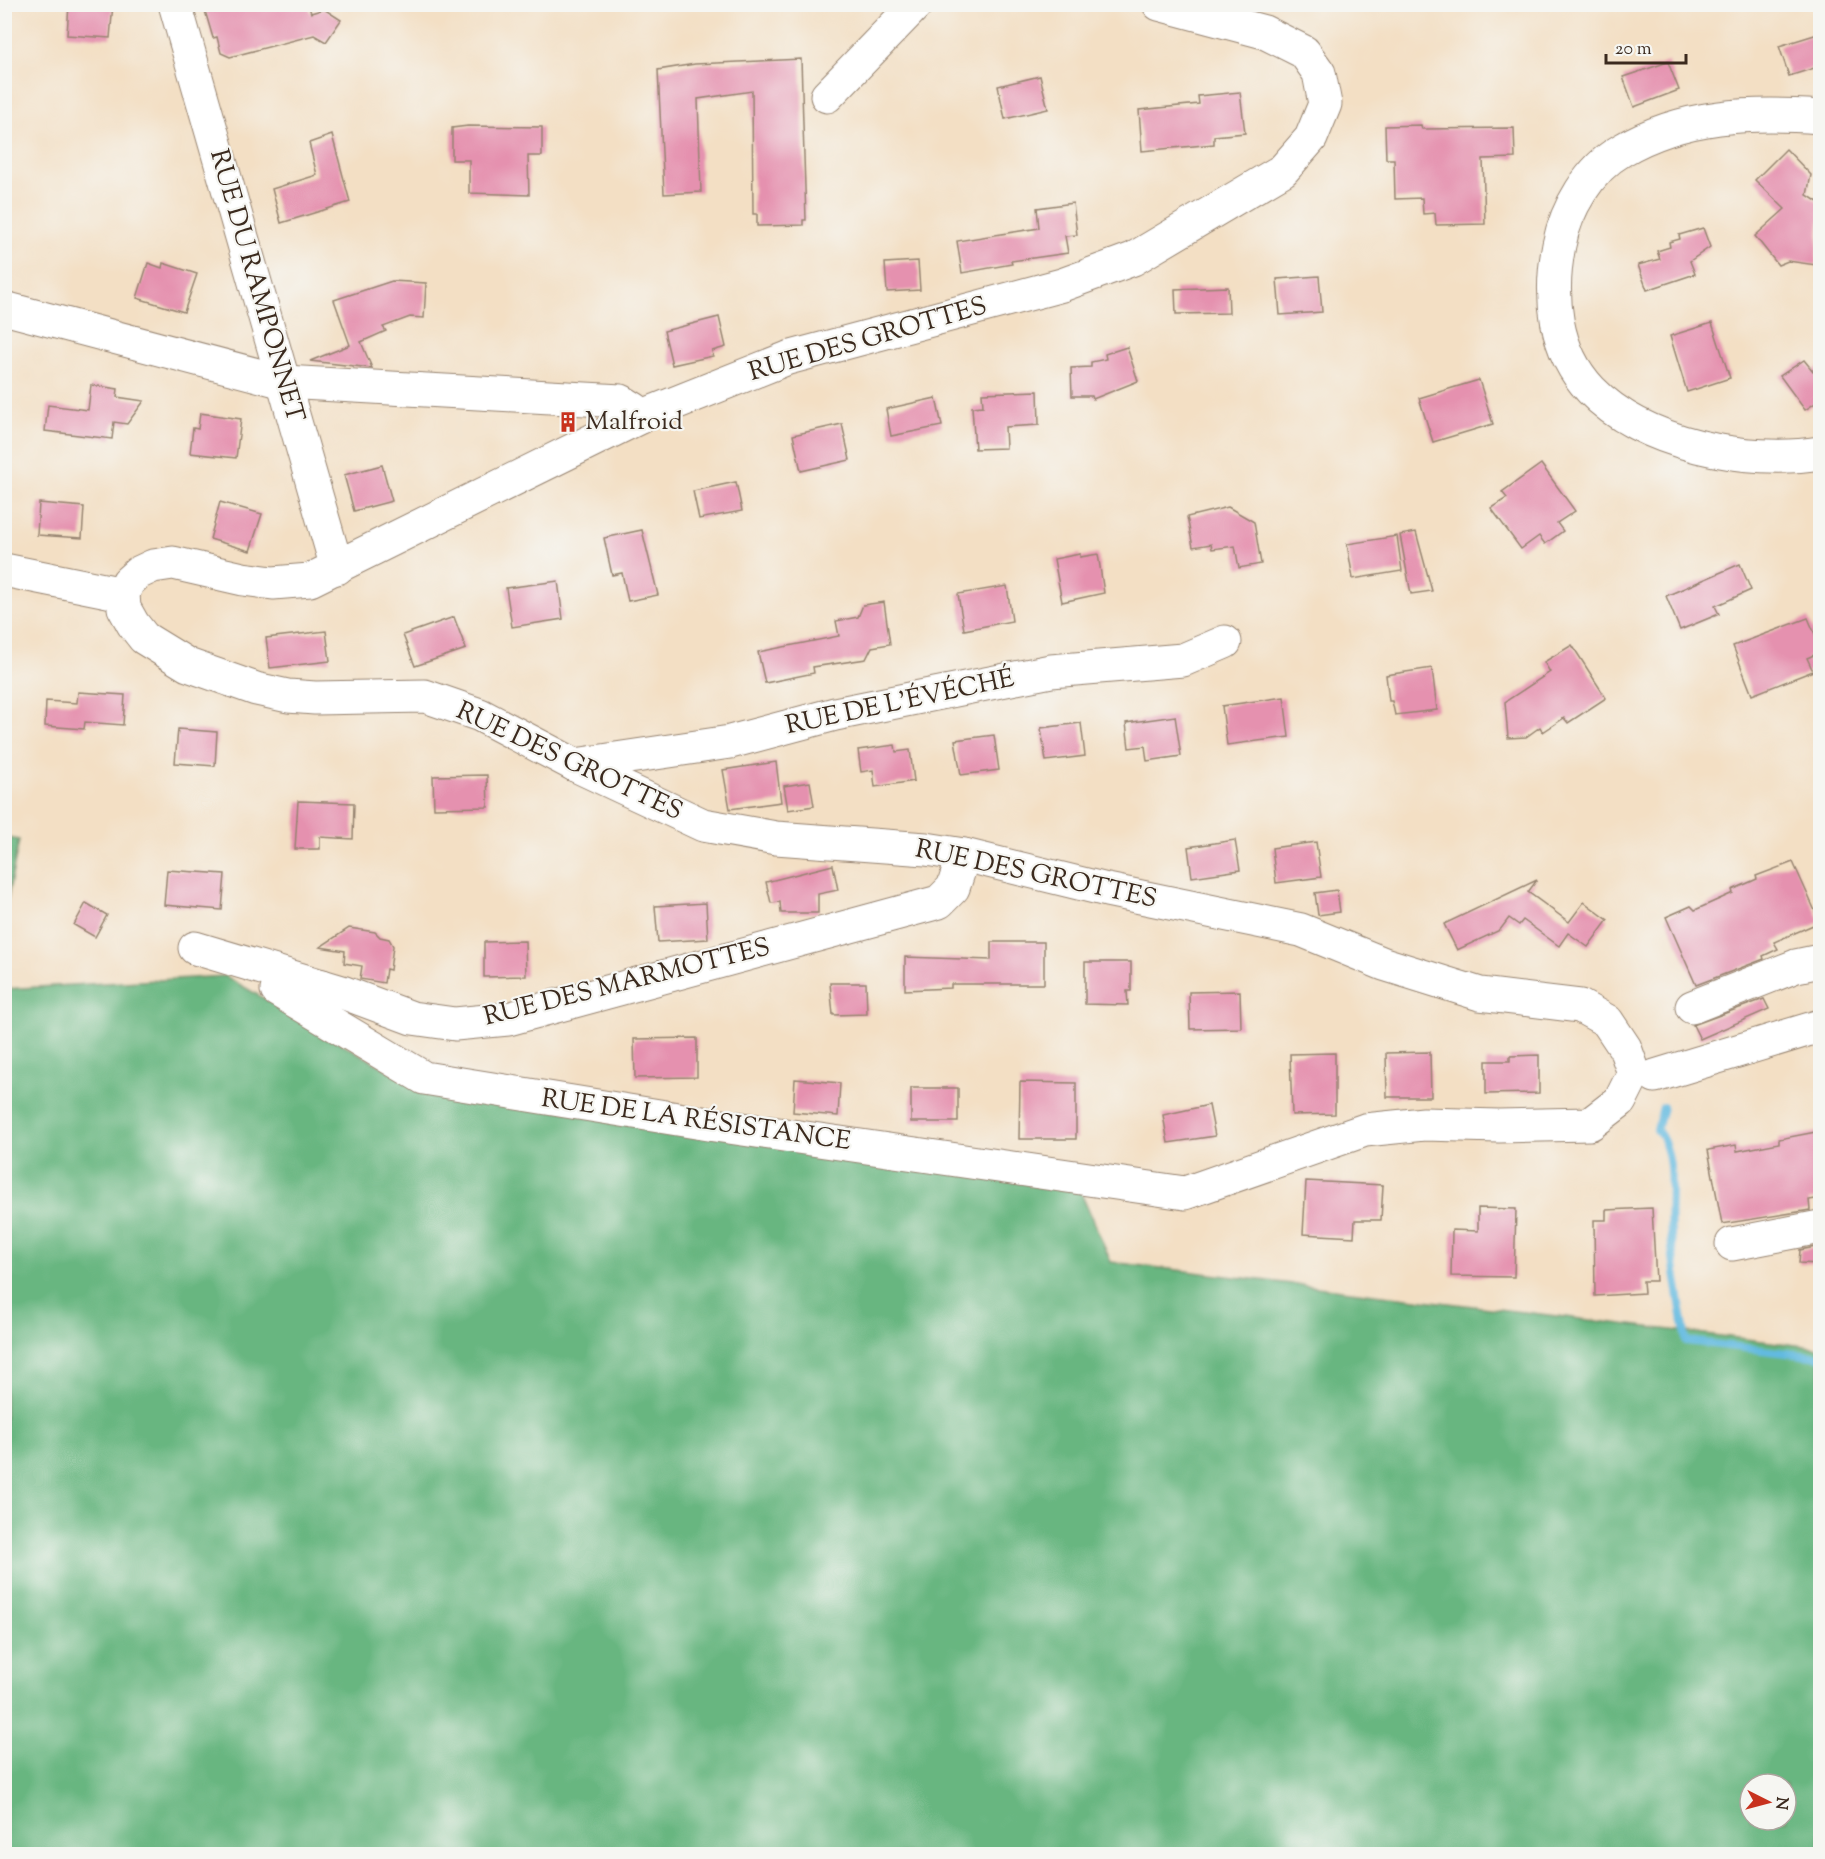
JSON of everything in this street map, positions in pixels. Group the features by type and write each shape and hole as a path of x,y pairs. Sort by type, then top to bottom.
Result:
{"street":[{"name":"RUE DU RAMPONNET","path":"175,4 337,568"},
{"path":"827,96 916,4"},
{"name":"RUE DES GROTTES","path":"1159,4 1264,32 1304,52 1319,73 1325,104 1311,138 1283,170 1215,213 1133,259 1062,285 788,358 640,417 310,580 273,583 243,579 173,563 153,566 138,573 128,582 123,594 124,608 132,624 144,638 188,665 256,689 288,696 315,698 424,696 480,715 575,765 704,825 776,838 926,849 964,855 1107,890 1301,930 1383,964 1480,994 1580,1006 1607,1021 1625,1048 1634,1073 1620,1101 1590,1124 1499,1126 1424,1124 1365,1130 1185,1193"},
{"path":"1821,117 1775,114 1683,124 1653,134 1620,151 1589,178 1572,207 1560,237 1553,277 1556,323 1568,356 1591,390 1627,418 1674,439 1721,452 1760,455 1821,453"},
{"path":"4,308 284,381 621,401 634,409 640,417"},
{"path":"4,570 123,594"},
{"name":"RUE DE L'ÉVÉCHÉ","path":"575,765 729,742 835,714 1051,671 1183,660 1225,642"},
{"name":"RUE DES MARMOTTES","path":"195,948 373,1002 412,1018 455,1024 508,1019 939,902 953,888 964,855"},
{"path":"1692,1007 1796,966 1821,961"},
{"name":"RUE DE LA RÉSISTANCE","path":"322,986 287,983 277,990 424,1078 715,1125 1185,1193"},
{"path":"1655,1076 1821,1026"},
{"path":"1732,1244 1821,1227"}],"green space":[{"path":"4,837 19,840 5,911"},
{"path":"225,976 419,1088 1080,1191 1111,1262 1820,1348 1820,1854 5,1854 5,989"}],"building":[{"path":"69,4 113,4 110,38 67,35"},
{"path":"203,4 308,4 311,13 324,9 341,20 326,42 314,35 230,57 221,53 217,37 213,38"},
{"path":"1821,33 1821,66 1789,76 1779,46"},
{"path":"801,59 806,220 803,220 803,225 757,226 757,214 753,214 752,91 698,99 701,192 664,194 658,70 695,64"},
{"path":"1668,62 1679,90 1634,107 1623,77"},
{"path":"1040,76 1048,109 1005,119 998,86"},
{"path":"1240,92 1245,133 1214,136 1214,144 1142,151 1139,110 1199,104 1198,96"},
{"path":"1421,125 1422,129 1514,128 1515,158 1483,159 1485,224 1436,225 1435,213 1423,214 1422,198 1395,199 1394,159 1386,159 1385,126"},
{"path":"468,126 542,127 542,156 528,156 529,195 469,193 469,160 452,160 452,128"},
{"path":"332,135 350,202 281,223 272,189 317,175 309,143"},
{"path":"1786,149 1811,175 1807,195 1821,204 1816,265 1788,261 1778,265 1755,236 1785,209 1755,180"},
{"path":"1073,203 1077,235 1065,236 1068,253 1011,261 1012,264 962,273 957,241 1039,228 1037,208"},
{"path":"1703,228 1710,247 1690,261 1695,274 1647,290 1638,265 1660,259 1657,251 1670,247 1669,242 1680,239 1679,235"},
{"path":"918,261 920,290 887,292 885,263"},
{"path":"148,263 162,268 163,263 197,274 184,312 137,298"},
{"path":"1319,276 1322,312 1280,315 1277,279"},
{"path":"392,281 426,283 424,318 410,317 383,327 386,331 361,342 372,368 310,361 350,345 334,300"},
{"path":"1228,287 1229,313 1176,314 1175,289"},
{"path":"719,317 726,347 712,351 713,356 672,365 664,331"},
{"path":"1712,323 1730,378 1687,392 1670,336"},
{"path":"1127,347 1138,381 1093,399 1092,396 1072,396 1071,368 1091,367 1091,362 1106,359 1105,354"},
{"path":"1804,360 1813,371 1821,366 1821,399 1805,410 1780,376"},
{"path":"1479,380 1493,424 1433,442 1419,398"},
{"path":"91,385 118,389 117,397 144,401 127,424 114,422 112,439 45,431 48,405 88,410"},
{"path":"1038,391 1039,425 1005,427 1006,448 975,449 972,407 983,406 982,393"},
{"path":"936,398 942,426 891,436 886,409"},
{"path":"200,413 241,419 236,458 190,453 193,428 198,429"},
{"path":"842,424 850,460 801,471 793,435"},
{"path":"1541,464 1575,511 1557,523 1563,531 1545,544 1539,536 1521,549 1491,508 1507,498 1502,492"},
{"path":"382,465 392,501 354,511 344,475"},
{"path":"736,482 742,511 699,519 693,491"},
{"path":"220,502 262,514 250,551 210,539"},
{"path":"39,503 84,507 82,538 37,535"},
{"path":"1228,507 1254,522 1261,564 1239,568 1235,546 1212,549 1211,544 1193,547 1187,517"},
{"path":"642,530 658,595 628,601 622,573 612,575 604,538"},
{"path":"1416,532 1432,591 1411,594 1400,535"},
{"path":"1397,536 1402,571 1353,579 1347,544"},
{"path":"1080,554 1080,557 1098,554 1104,593 1062,602 1054,559"},
{"path":"1740,564 1751,590 1715,606 1719,614 1680,630 1666,596"},
{"path":"558,581 563,619 512,627 506,588"},
{"path":"1007,586 1012,621 964,630 958,594"},
{"path":"884,602 890,644 872,647 866,659 813,667 814,673 765,683 758,652 839,636 836,621 858,617 863,605"},
{"path":"454,617 466,649 415,666 403,635"},
{"path":"1808,618 1821,648 1821,652 1807,658 1813,671 1752,695 1733,646"},
{"path":"326,631 330,661 270,668 266,638"},
{"path":"1572,645 1606,698 1568,723 1564,718 1543,732 1540,727 1526,737 1508,738 1505,702 1550,672 1544,662"},
{"path":"1432,668 1437,710 1395,715 1392,701 1389,701 1386,675"},
{"path":"78,692 125,695 123,725 85,722 84,729 45,726 46,701 77,703"},
{"path":"1284,697 1289,737 1227,745 1222,706"},
{"path":"1175,716 1181,756 1147,761 1145,746 1129,748 1126,723"},
{"path":"1081,723 1085,756 1046,761 1041,728"},
{"path":"178,729 217,732 215,766 175,763"},
{"path":"994,735 999,770 961,775 955,740"},
{"path":"895,745 896,752 910,750 914,781 875,787 873,770 861,772 858,750"},
{"path":"776,762 781,802 730,809 723,770"},
{"path":"487,775 488,807 434,808 433,776"},
{"path":"810,782 814,806 788,810 784,786"},
{"path":"298,801 354,803 353,839 320,837 320,849 295,849"},
{"path":"1235,840 1240,870 1192,877 1188,847"},
{"path":"1316,842 1321,877 1276,883 1272,848"},
{"path":"1793,862 1820,922 1774,942 1778,949 1763,956 1764,959 1696,985 1666,917 1691,906 1695,910 1733,893 1732,890 1757,879 1756,876"},
{"path":"833,865 838,890 818,894 818,913 781,913 780,902 771,903 766,882"},
{"path":"167,870 225,874 222,910 164,905"},
{"path":"1537,880 1528,892 1569,922 1584,902 1608,920 1588,947 1568,933 1559,946 1523,920 1519,925 1509,918 1500,930 1457,950 1444,924"},
{"path":"1337,890 1340,912 1318,915 1315,893"},
{"path":"86,903 107,915 95,937 74,925"},
{"path":"706,903 708,939 658,942 655,906"},
{"path":"349,928 375,932 380,937 389,939 393,946 390,970 386,969 384,983 360,979 362,966 344,963 345,951 320,947"},
{"path":"525,941 526,976 484,977 484,942"},
{"path":"991,942 1044,942 1044,984 951,984 951,988 905,990 905,957 991,960"},
{"path":"1085,962 1131,962 1131,991 1127,991 1128,1005 1085,1004"},
{"path":"830,983 866,983 867,1014 833,1015"},
{"path":"1240,991 1241,1028 1190,1029 1189,992"},
{"path":"1764,999 1769,1009 1700,1039 1693,1025"},
{"path":"697,1038 697,1077 635,1078 634,1039"},
{"path":"1430,1052 1431,1097 1387,1097 1386,1053"},
{"path":"1335,1053 1335,1114 1292,1115 1290,1054"},
{"path":"1539,1055 1539,1093 1486,1094 1486,1061 1510,1061 1510,1056"},
{"path":"795,1079 840,1083 838,1116 793,1112"},
{"path":"1020,1082 1076,1083 1076,1139 1019,1139"},
{"path":"911,1088 958,1088 958,1122 911,1122"},
{"path":"1209,1105 1215,1136 1168,1143 1163,1115"},
{"path":"1821,1131 1821,1198 1809,1200 1810,1210 1722,1224 1708,1150 1736,1145 1737,1151 1779,1143 1779,1139"},
{"path":"1306,1181 1383,1185 1381,1220 1355,1220 1354,1237 1303,1234"},
{"path":"1478,1208 1516,1209 1514,1277 1451,1276 1452,1230 1478,1231"},
{"path":"1652,1208 1656,1281 1643,1281 1644,1293 1595,1296 1594,1220 1606,1220 1606,1210"},
{"path":"1821,1246 1821,1264 1799,1263 1800,1250"}],"waterway":[{"path":"1663,1107 1657,1130 1664,1140 1670,1165 1672,1247 1686,1341 1820,1357"}],"place":[{"name":"Malfroid","path":"568,422"}]}
